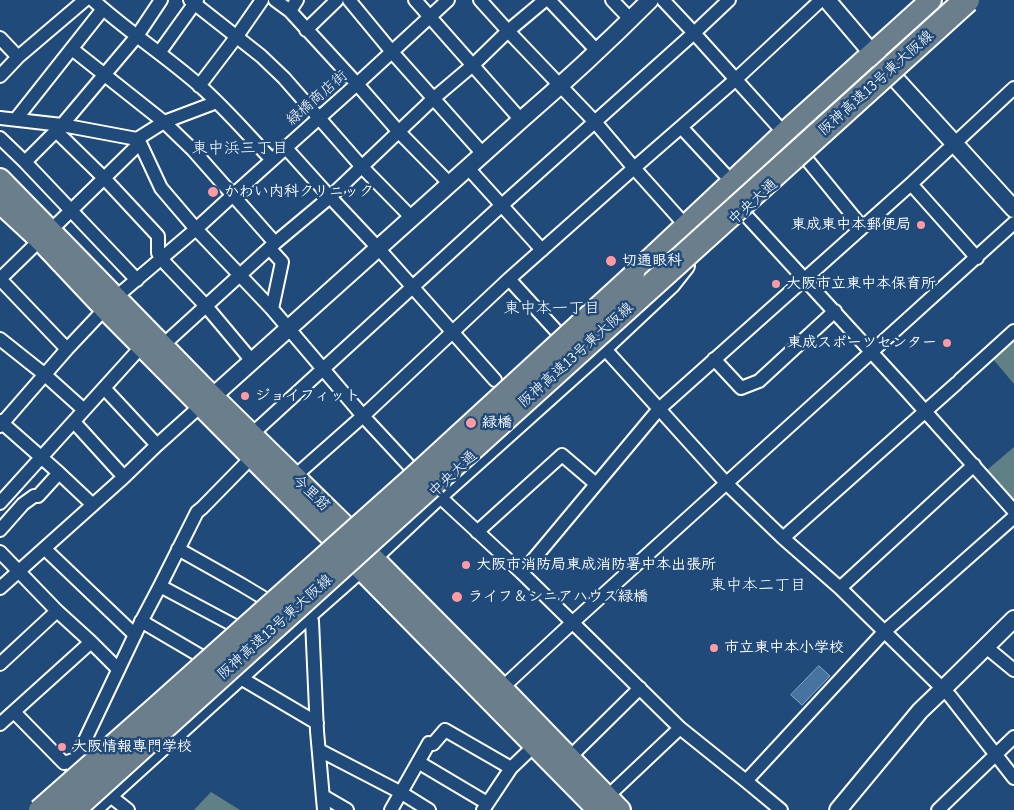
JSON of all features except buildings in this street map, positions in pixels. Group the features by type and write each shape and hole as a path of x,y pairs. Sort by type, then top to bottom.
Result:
{"highway":[{"name":"阪神高速13号東大阪線","path":"52,810 946,0"},
{"name":"阪神高速13号東大阪線","path":"72,810 974,1"}],"main road":[{"name":"中央大通","path":"39,810 413,477 686,226 784,133 931,0"},
{"name":"中央大通","path":"84,810 742,211 895,78 974,1"},
{"name":"今里筋","path":"0,179 46,235 206,401 252,457 340,533"},
{"name":"今里筋","path":"0,203 46,235"},
{"name":"今里筋","path":"206,401 252,434 294,477 340,533 534,746 603,807"},
{"name":"今里筋","path":"367,563 502,688 569,758 603,807"}],"street":[{"path":"0,76 18,57 85,0"},
{"path":"94,0 217,102 272,160"},
{"path":"25,162 59,128 137,36 161,0"},
{"path":"199,86 262,0"},
{"path":"275,0 290,11 399,132 450,184"},
{"path":"290,11 298,0"},
{"path":"306,30 337,0"},
{"path":"349,0 392,52 483,154"},
{"path":"415,0 521,120"},
{"name":"緑橋商店街","path":"1,423 110,303 196,229 448,0"},
{"path":"30,810 74,767 204,658 340,533 413,470 661,241 686,226 595,122 480,0"},
{"path":"0,503 104,388 152,346 206,306 330,198 434,98 545,0"},
{"path":"549,0 598,52"},
{"path":"612,0 630,20"},
{"path":"0,588 206,401 598,52 650,0"},
{"path":"663,0 784,133"},
{"path":"252,434 729,0"},
{"path":"294,477 509,279 735,80 821,0"},
{"path":"827,0 872,53 1014,209"},
{"path":"159,52 194,1 278,72 362,167 412,218"},
{"path":"16,119 103,9"},
{"path":"0,38 18,57"},
{"path":"72,48 164,122 193,150 233,195 273,246 282,262 272,309"},
{"path":"522,573 658,408 805,279 1014,88"},
{"path":"67,349 0,279 71,211 139,141 164,122 217,102"},
{"path":"0,118 16,119 139,141"},
{"path":"681,127 732,182"},
{"path":"59,128 158,236 158,253 252,361"},
{"path":"0,138 137,280"},
{"path":"139,141 161,188 196,229 272,309 362,416 413,470"},
{"path":"285,147 495,380"},
{"path":"804,156 862,227"},
{"path":"468,168 542,250"},
{"path":"910,184 977,258"},
{"path":"742,211 926,411 1014,511"},
{"path":"502,688 1014,223"},
{"path":"93,810 604,348 671,285 704,246"},
{"path":"509,279 560,336"},
{"path":"714,359 740,388 759,381 835,312"},
{"path":"783,538 1014,331"},
{"path":"0,339 44,374 84,410"},
{"path":"604,348 727,484 783,538 840,588 950,696 1014,778"},
{"path":"104,388 157,445"},
{"path":"74,422 124,477"},
{"path":"1,423 93,505"},
{"path":"477,532 562,455 596,484"},
{"path":"74,767 118,669 196,512 252,457"},
{"path":"840,588 974,465"},
{"path":"0,530 23,504 34,496 38,496 59,473"},
{"path":"439,496 573,622 680,728 781,810"},
{"path":"746,781 884,632 1014,517"},
{"path":"45,549 135,635"},
{"path":"178,549 267,600"},
{"path":"0,552 57,611 118,669"},
{"path":"160,586 237,627"},
{"path":"0,664 57,611"},
{"path":"306,617 312,621 324,810"},
{"path":"838,810 920,711 1014,619"},
{"path":"141,621 204,658"},
{"path":"0,724 91,642"},
{"path":"986,647 1014,670"},
{"path":"239,677 317,723"},
{"path":"569,758 640,688"},
{"path":"14,712 64,763 74,767"},
{"path":"603,807 680,728"},
{"path":"391,810 428,743 434,744 445,730 511,768"},
{"path":"938,810 1014,737"},
{"path":"418,762 484,808 511,768 534,746"},
{"path":"319,750 400,792 428,810"},
{"path":"109,795 128,810"},
{"path":"323,796 347,810"}],"green space":[{"path":"1014,339 1014,384 993,359"},
{"path":"1014,447 1014,501 987,470"},
{"path":"211,792 240,810 194,810"}],"water":[{"path":"819,666 830,676 802,705 791,695"}],"place":[{"name":"かわい内科クリニック","path":"213,192"},
{"name":"東成東中本郵便局","path":"921,225"},
{"name":"切通眼科","path":"611,261"},
{"name":"大阪市立東中本保育所","path":"776,284"},
{"name":"東成スポーツセンター","path":"947,343"},
{"name":"ジョイフィット","path":"245,396"},
{"name":"緑橋","path":"471,423"},
{"name":"大阪市消防局東成消防署中本出張所","path":"466,565"},
{"name":"ライフ＆シニアハウス緑橋","path":"457,597"},
{"name":"市立東中本小学校","path":"714,648"},
{"name":"大阪情報専門学校","path":"62,747"}],"district":[{"name":"東中浜三丁目","path":"240,148"},
{"name":"東中本一丁目","path":"552,308"},
{"name":"東中本二丁目","path":"758,585"}]}
